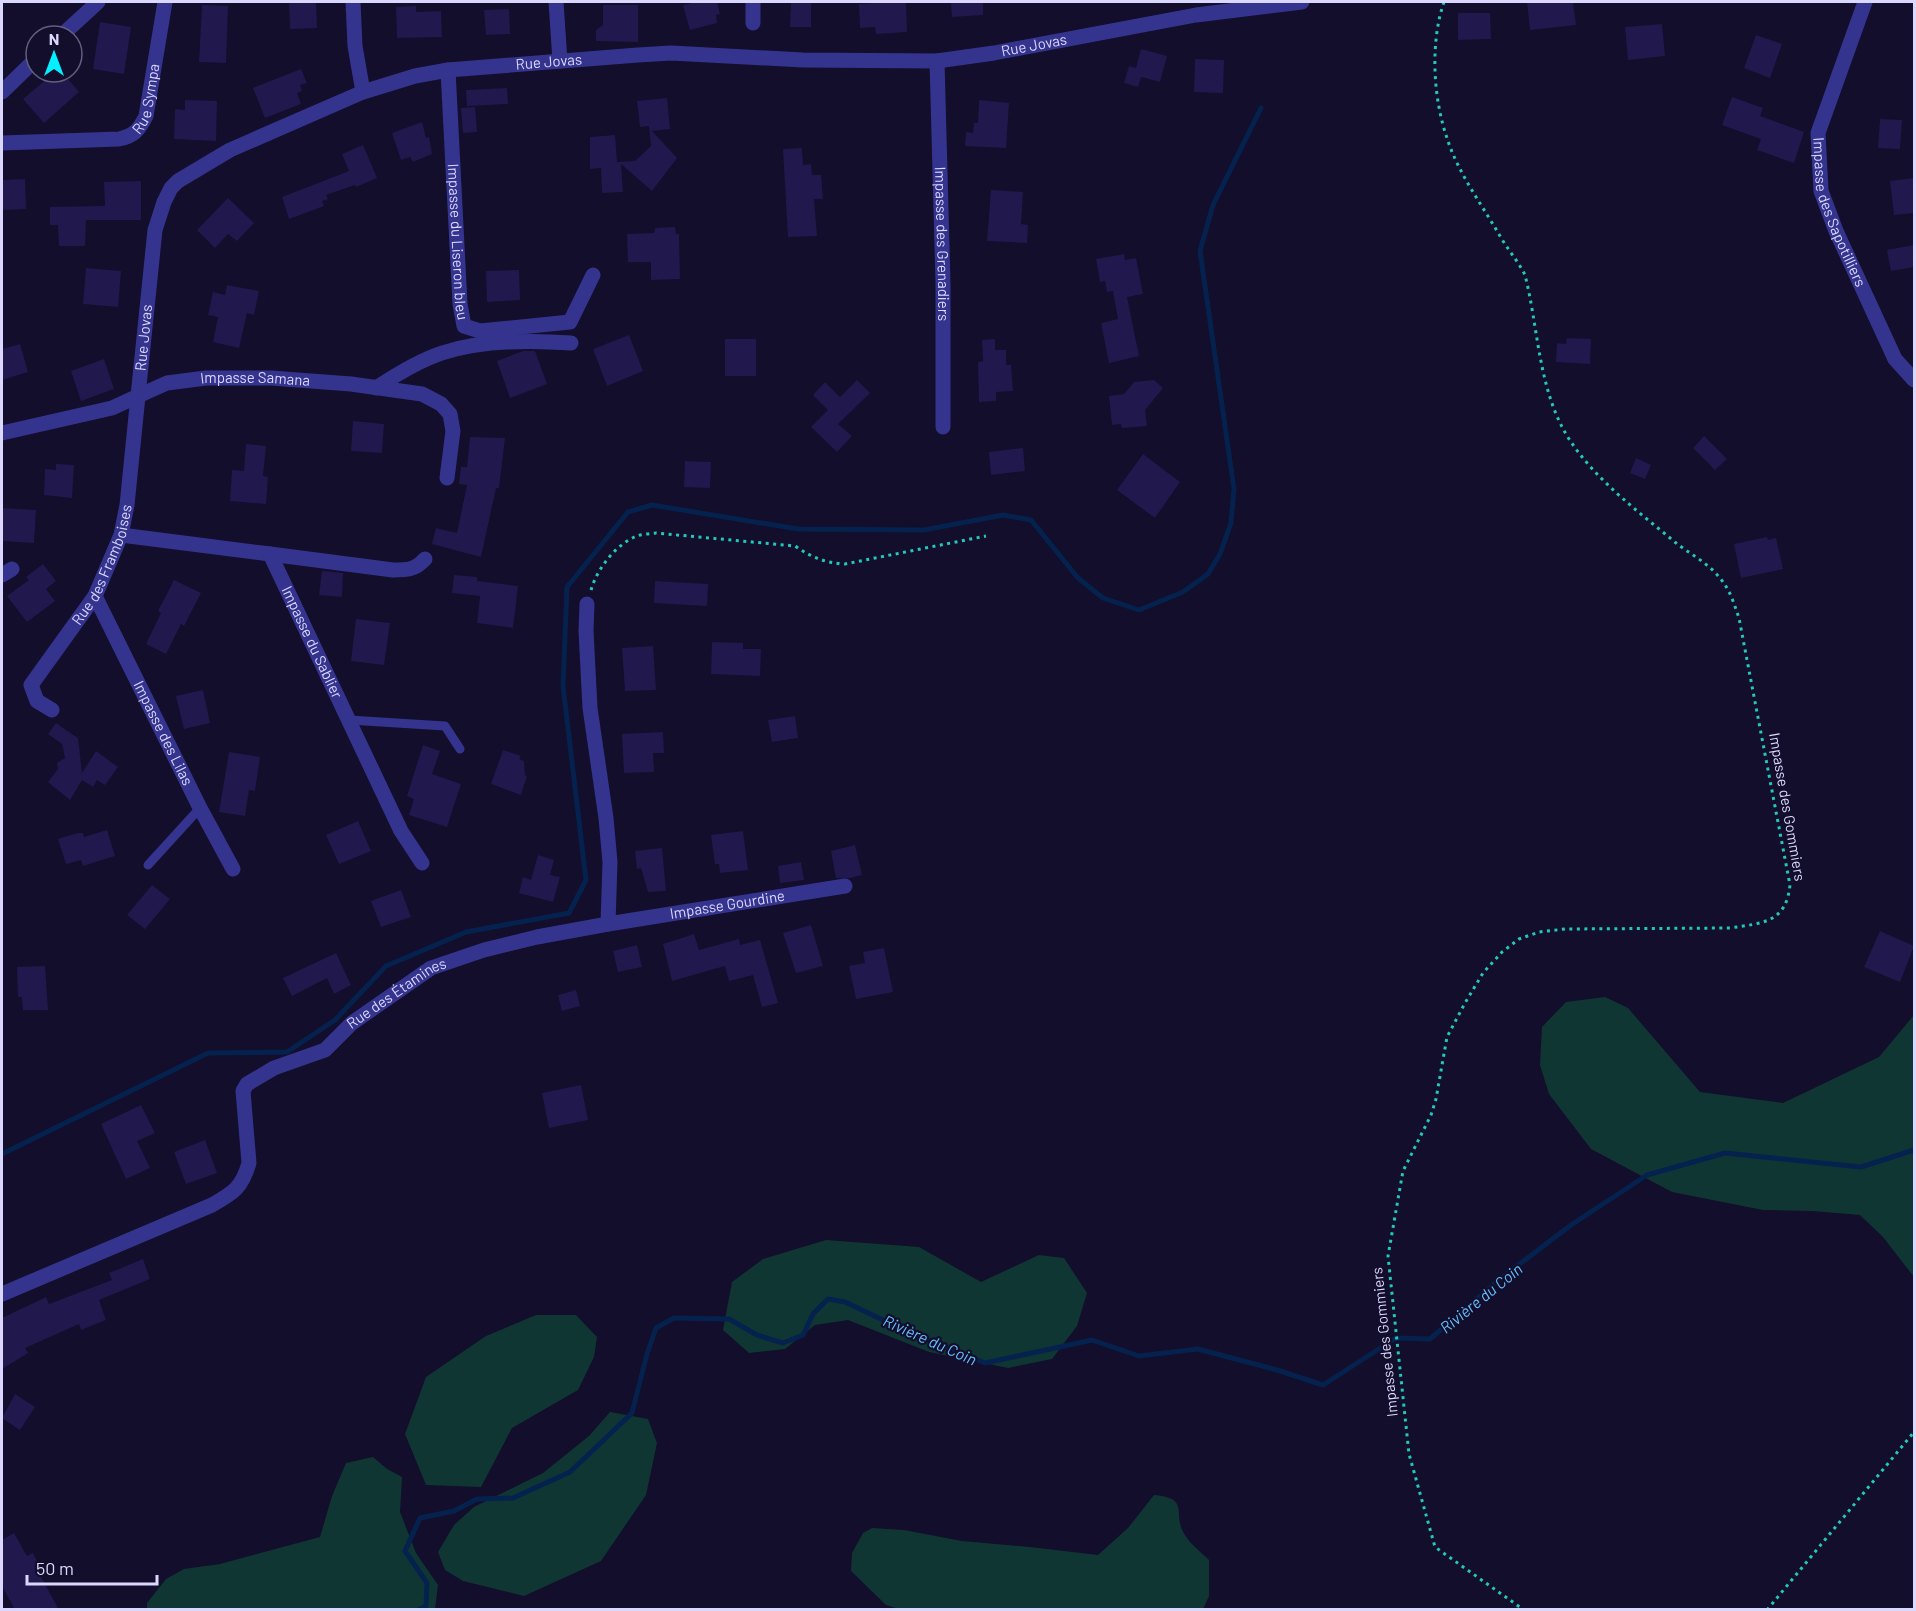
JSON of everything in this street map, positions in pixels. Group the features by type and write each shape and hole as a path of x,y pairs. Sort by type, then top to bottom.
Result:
{"street":[{"path":"74,24 98,2"},
{"name":"Rue Sympa","path":"2,143 119,139 129,137 138,130 146,116 165,2"},
{"path":"353,2 355,46 363,92"},
{"path":"556,2 560,62"},
{"path":"753,2 753,23"},
{"name":"Rue Jovas","path":"138,396 155,230 171,188 178,181 230,150 363,92 415,76 448,70 671,53 803,60 937,61 994,53 1196,15 1302,2"},
{"name":"Impasse des Sapotilliers","path":"1865,2 1818,134 1821,191 1836,231 1895,359 1914,380"},
{"name":"Impasse des Grenadiers","path":"937,61 943,283 943,427"},
{"name":"Impasse du Liseron bleu","path":"448,70 460,304 464,326 480,331 570,322 593,275"},
{"path":"2,92 24,71"},
{"path":"376,388 413,365 442,353 469,346 544,341 572,343"},
{"name":"Impasse Samana","path":"138,396 167,383 206,378 271,378 351,384 422,394 441,404 450,414 453,431 447,478"},
{"path":"2,433 112,408 138,396"},
{"name":"Rue des Framboises","path":"52,710 37,702 31,684 95,596 121,535 127,505 138,396"},
{"path":"121,535 393,570 409,570 425,559"},
{"name":"Impasse du Sablier","path":"270,554 401,831 422,863"},
{"name":"Impasse des Lilas","path":"95,596 200,808 233,869"},
{"path":"587,604 590,708 610,862 608,924"},
{"name":"Impasse Gourdine","path":"608,924 845,886"},
{"name":"Rue des Étamines","path":"2,1294 212,1205 236,1191 246,1174 249,1163 243,1091 247,1084 274,1068 325,1050 352,1023 431,968 495,948 608,924"}],"lane":[{"path":"349,720 446,726 460,749"},
{"path":"148,865 200,808"}],"path":[{"name":"Impasse des Gommiers","path":"1444,2 1437,21 1435,55 1440,111 1447,139 1461,170 1525,275 1547,388 1557,418 1570,441 1595,474 1718,575 1733,598 1790,885 1785,906 1779,915 1772,920 1755,924 1731,928 1565,929 1539,932 1519,939 1502,952 1483,973 1447,1037 1431,1115 1403,1171 1388,1256 1409,1454 1435,1546 1524,1610"},
{"path":"587,604 593,584 608,559 620,546 638,535 656,533 795,546 827,563 845,564 986,536"},
{"path":"1767,1610 1914,1432"}],"green space":[{"path":"1605,997 1628,1008 1700,1092 1783,1103 1879,1057 1914,1015 1914,1277 1883,1237 1860,1215 1763,1210 1672,1192 1591,1149 1549,1094 1540,1065 1542,1027 1566,1002"},
{"path":"826,1240 919,1247 981,1282 1039,1255 1064,1258 1087,1293 1077,1326 1052,1359 1008,1368 929,1352 848,1320 815,1325 785,1349 749,1353 723,1330 732,1282 763,1259"},
{"path":"536,1315 576,1315 597,1337 594,1357 578,1390 512,1428 481,1487 426,1485 405,1434 426,1377 486,1336"},
{"path":"610,1412 648,1419 657,1443 646,1495 601,1561 524,1596 463,1581 445,1570 438,1552 454,1525 474,1507 543,1473 589,1436"},
{"path":"373,1457 387,1469 402,1477 400,1512 416,1553 438,1585 435,1609 147,1609 147,1603 166,1579 184,1569 220,1564 320,1537 332,1496 346,1463"},
{"path":"1154,1495 1166,1497 1177,1504 1181,1528 1185,1535 1209,1560 1209,1596 1203,1609 899,1609 886,1605 851,1571 852,1553 863,1533 872,1528 904,1530 962,1541 1098,1555 1128,1528"}],"building":[{"path":"289,2 316,2 317,28 290,29"},
{"path":"717,2 720,14 716,15 717,23 690,30 683,5"},
{"path":"791,2 811,2 811,27 790,27"},
{"path":"906,2 907,32 876,34 875,27 860,28 859,4"},
{"path":"951,2 983,2 983,15 952,17"},
{"path":"1527,2 1573,2 1576,25 1530,30"},
{"path":"202,5 228,6 226,63 199,62"},
{"path":"603,5 638,5 638,42 596,41 596,30 603,25"},
{"path":"416,6 416,12 441,11 442,37 397,38 396,7"},
{"path":"509,9 510,34 486,35 484,10"},
{"path":"1458,13 1490,13 1491,39 1458,40"},
{"path":"100,22 131,27 124,74 93,69"},
{"path":"1662,24 1665,56 1628,60 1625,27"},
{"path":"1756,35 1782,44 1770,78 1744,68"},
{"path":"1141,49 1167,56 1160,82 1141,77 1138,87 1124,83 1129,66 1136,68"},
{"path":"1195,59 1224,60 1223,93 1194,92"},
{"path":"301,69 307,83 300,85 302,91 297,93 301,104 265,118 253,88"},
{"path":"41,84 72,84 79,92 44,123 23,99"},
{"path":"507,88 508,104 467,106 466,90"},
{"path":"1732,97 1763,108 1760,116 1804,132 1794,163 1757,150 1761,139 1722,125"},
{"path":"667,98 670,129 652,131 677,158 652,191 621,164 623,192 602,193 601,168 590,169 590,137 615,135 617,162 635,161 651,146 649,126 640,127 637,101"},
{"path":"185,100 217,101 216,141 174,139 175,109 185,110"},
{"path":"979,100 1009,103 1006,148 965,146 966,132 973,133 974,123 978,123"},
{"path":"475,107 477,132 463,133 461,108"},
{"path":"1880,119 1902,120 1900,149 1878,148"},
{"path":"422,122 426,138 429,137 432,154 413,162 410,157 401,160 392,133"},
{"path":"363,145 377,178 356,187 355,185 326,195 328,199 322,201 324,206 289,219 282,197 349,171 342,154"},
{"path":"802,148 803,165 811,164 812,175 821,175 823,199 814,199 817,236 788,237 783,149"},
{"path":"1914,178 1914,213 1894,215 1890,181"},
{"path":"25,179 26,209 2,210 2,180"},
{"path":"141,181 141,220 86,220 85,246 59,246 58,225 50,225 50,207 105,206 104,182"},
{"path":"991,190 1023,192 1021,224 1028,225 1027,243 987,241"},
{"path":"228,198 254,223 237,241 228,234 215,248 197,230"},
{"path":"675,227 676,234 679,234 680,279 651,280 651,262 628,262 627,234 654,233 655,228"},
{"path":"1914,245 1914,267 1891,271 1887,250"},
{"path":"1124,254 1125,260 1136,258 1143,294 1127,297 1139,356 1109,363 1101,323 1118,319 1113,291 1107,292 1105,281 1100,282 1096,259"},
{"path":"86,268 121,271 118,307 83,304"},
{"path":"519,270 520,300 487,302 486,271"},
{"path":"227,285 259,291 254,315 247,313 239,348 213,342 218,317 208,315 213,292 225,295"},
{"path":"629,335 643,371 607,386 593,349"},
{"path":"1567,338 1591,339 1590,364 1556,362 1557,343 1566,344"},
{"path":"725,339 756,339 756,376 725,376"},
{"path":"995,339 995,350 1006,350 1006,365 1011,365 1013,391 996,392 996,401 979,402 978,362 983,361 982,340"},
{"path":"20,344 28,372 2,380 2,349"},
{"path":"523,351 535,351 547,384 510,398 497,361"},
{"path":"104,359 114,389 81,401 71,371"},
{"path":"857,380 870,393 838,424 852,436 837,452 811,427 828,410 813,395 825,382 840,397"},
{"path":"1154,380 1163,388 1145,410 1147,426 1122,428 1121,424 1112,425 1109,396 1124,394 1134,382"},
{"path":"353,421 384,424 382,453 351,451"},
{"path":"1704,436 1727,459 1715,470 1693,448"},
{"path":"470,437 505,438 499,488 496,488 481,557 432,544 436,528 457,533 467,485 459,484 461,467 467,467"},
{"path":"246,444 266,446 263,476 268,477 266,504 230,501 232,470 244,471"},
{"path":"1023,448 1025,471 991,475 989,452"},
{"path":"1143,454 1180,482 1155,518 1117,490"},
{"path":"1636,458 1651,465 1645,479 1630,473"},
{"path":"685,461 711,462 710,488 684,487"},
{"path":"56,464 74,465 72,498 44,495 45,469 56,470"},
{"path":"2,508 36,510 34,543 2,541"},
{"path":"1767,537 1768,540 1776,538 1783,569 1741,578 1734,544"},
{"path":"43,564 56,581 46,589 55,601 27,622 7,596 29,580 26,577"},
{"path":"322,571 343,573 342,597 319,595"},
{"path":"454,575 477,577 477,581 518,586 513,628 477,623 480,596 452,593"},
{"path":"174,580 201,593 184,626 181,624 166,654 146,644 161,613 158,611"},
{"path":"655,581 708,584 707,606 654,603"},
{"path":"356,619 390,623 384,665 351,661"},
{"path":"712,642 743,643 743,649 761,649 760,676 711,674"},
{"path":"653,646 656,690 625,691 622,648"},
{"path":"203,690 210,723 184,729 176,696"},
{"path":"795,716 798,738 772,742 768,720"},
{"path":"56,723 78,738 82,773 96,751 118,767 105,785 97,780 93,787 82,780 70,800 48,782 58,769 57,763 65,758 62,744 48,734"},
{"path":"663,732 664,753 653,753 654,772 624,773 622,734"},
{"path":"423,745 440,751 432,774 461,784 447,827 409,815 414,799 407,796"},
{"path":"503,750 521,756 519,759 524,761 527,776 521,795 491,784"},
{"path":"229,752 260,757 255,791 249,790 245,816 219,812"},
{"path":"358,821 371,851 339,864 326,835"},
{"path":"107,830 115,856 83,866 81,860 66,864 58,839 78,833 83,833 84,837"},
{"path":"743,831 748,870 720,873 719,864 715,864 711,835"},
{"path":"855,845 862,875 836,878 831,851"},
{"path":"662,848 666,891 648,892 641,868 637,869 635,851"},
{"path":"538,855 554,860 550,875 560,877 553,902 519,893 523,877 531,880"},
{"path":"801,862 804,880 780,883 778,866"},
{"path":"152,885 170,899 145,929 127,915"},
{"path":"401,890 411,917 381,927 371,901"},
{"path":"811,925 823,966 796,973 783,933"},
{"path":"1880,931 1914,946 1900,982 1864,967"},
{"path":"694,934 699,950 739,939 740,945 760,940 778,1003 762,1007 753,975 729,981 725,966 672,981 663,944"},
{"path":"637,945 642,967 618,972 613,951"},
{"path":"884,948 893,992 856,999 849,966 865,963 863,952"},
{"path":"336,953 351,985 334,994 327,978 292,996 283,978"},
{"path":"45,966 48,1010 23,1010 22,997 18,997 17,967"},
{"path":"576,990 580,1006 562,1011 558,995"},
{"path":"581,1085 588,1120 549,1128 542,1093"},
{"path":"141,1105 155,1133 137,1141 150,1168 126,1179 101,1124"},
{"path":"205,1140 217,1173 186,1184 174,1152"},
{"path":"143,1259 150,1279 99,1300 106,1320 81,1330 79,1324 25,1348 28,1353 2,1369 2,1318 46,1297 49,1304 112,1280 109,1273"},
{"path":"15,1394 35,1407 20,1430 2,1418"},
{"path":"14,1533 27,1556 33,1553 42,1569 38,1571 59,1610 15,1610 2,1586 2,1540"}],"waterway":[{"path":"2,1154 208,1053 287,1052 335,1020 386,966 466,932 569,913 586,880 563,686 567,587 628,512 652,505 798,529 924,530 1003,515 1031,520 1078,578 1103,598 1139,610 1183,592 1208,574 1220,554 1231,523 1234,489 1200,251 1213,205 1261,108"},
{"name":"Rivière du Coin","path":"418,1610 426,1606 427,1583 405,1551 420,1518 454,1511 477,1499 513,1498 570,1472 632,1413 656,1328 674,1318 729,1319 757,1335 783,1343 803,1335 813,1314 828,1299 845,1302 902,1329 985,1363 1092,1340 1139,1356 1198,1349 1323,1385 1396,1338 1430,1339 1500,1279 1571,1225 1647,1175 1725,1153 1861,1167 1914,1150"}]}
